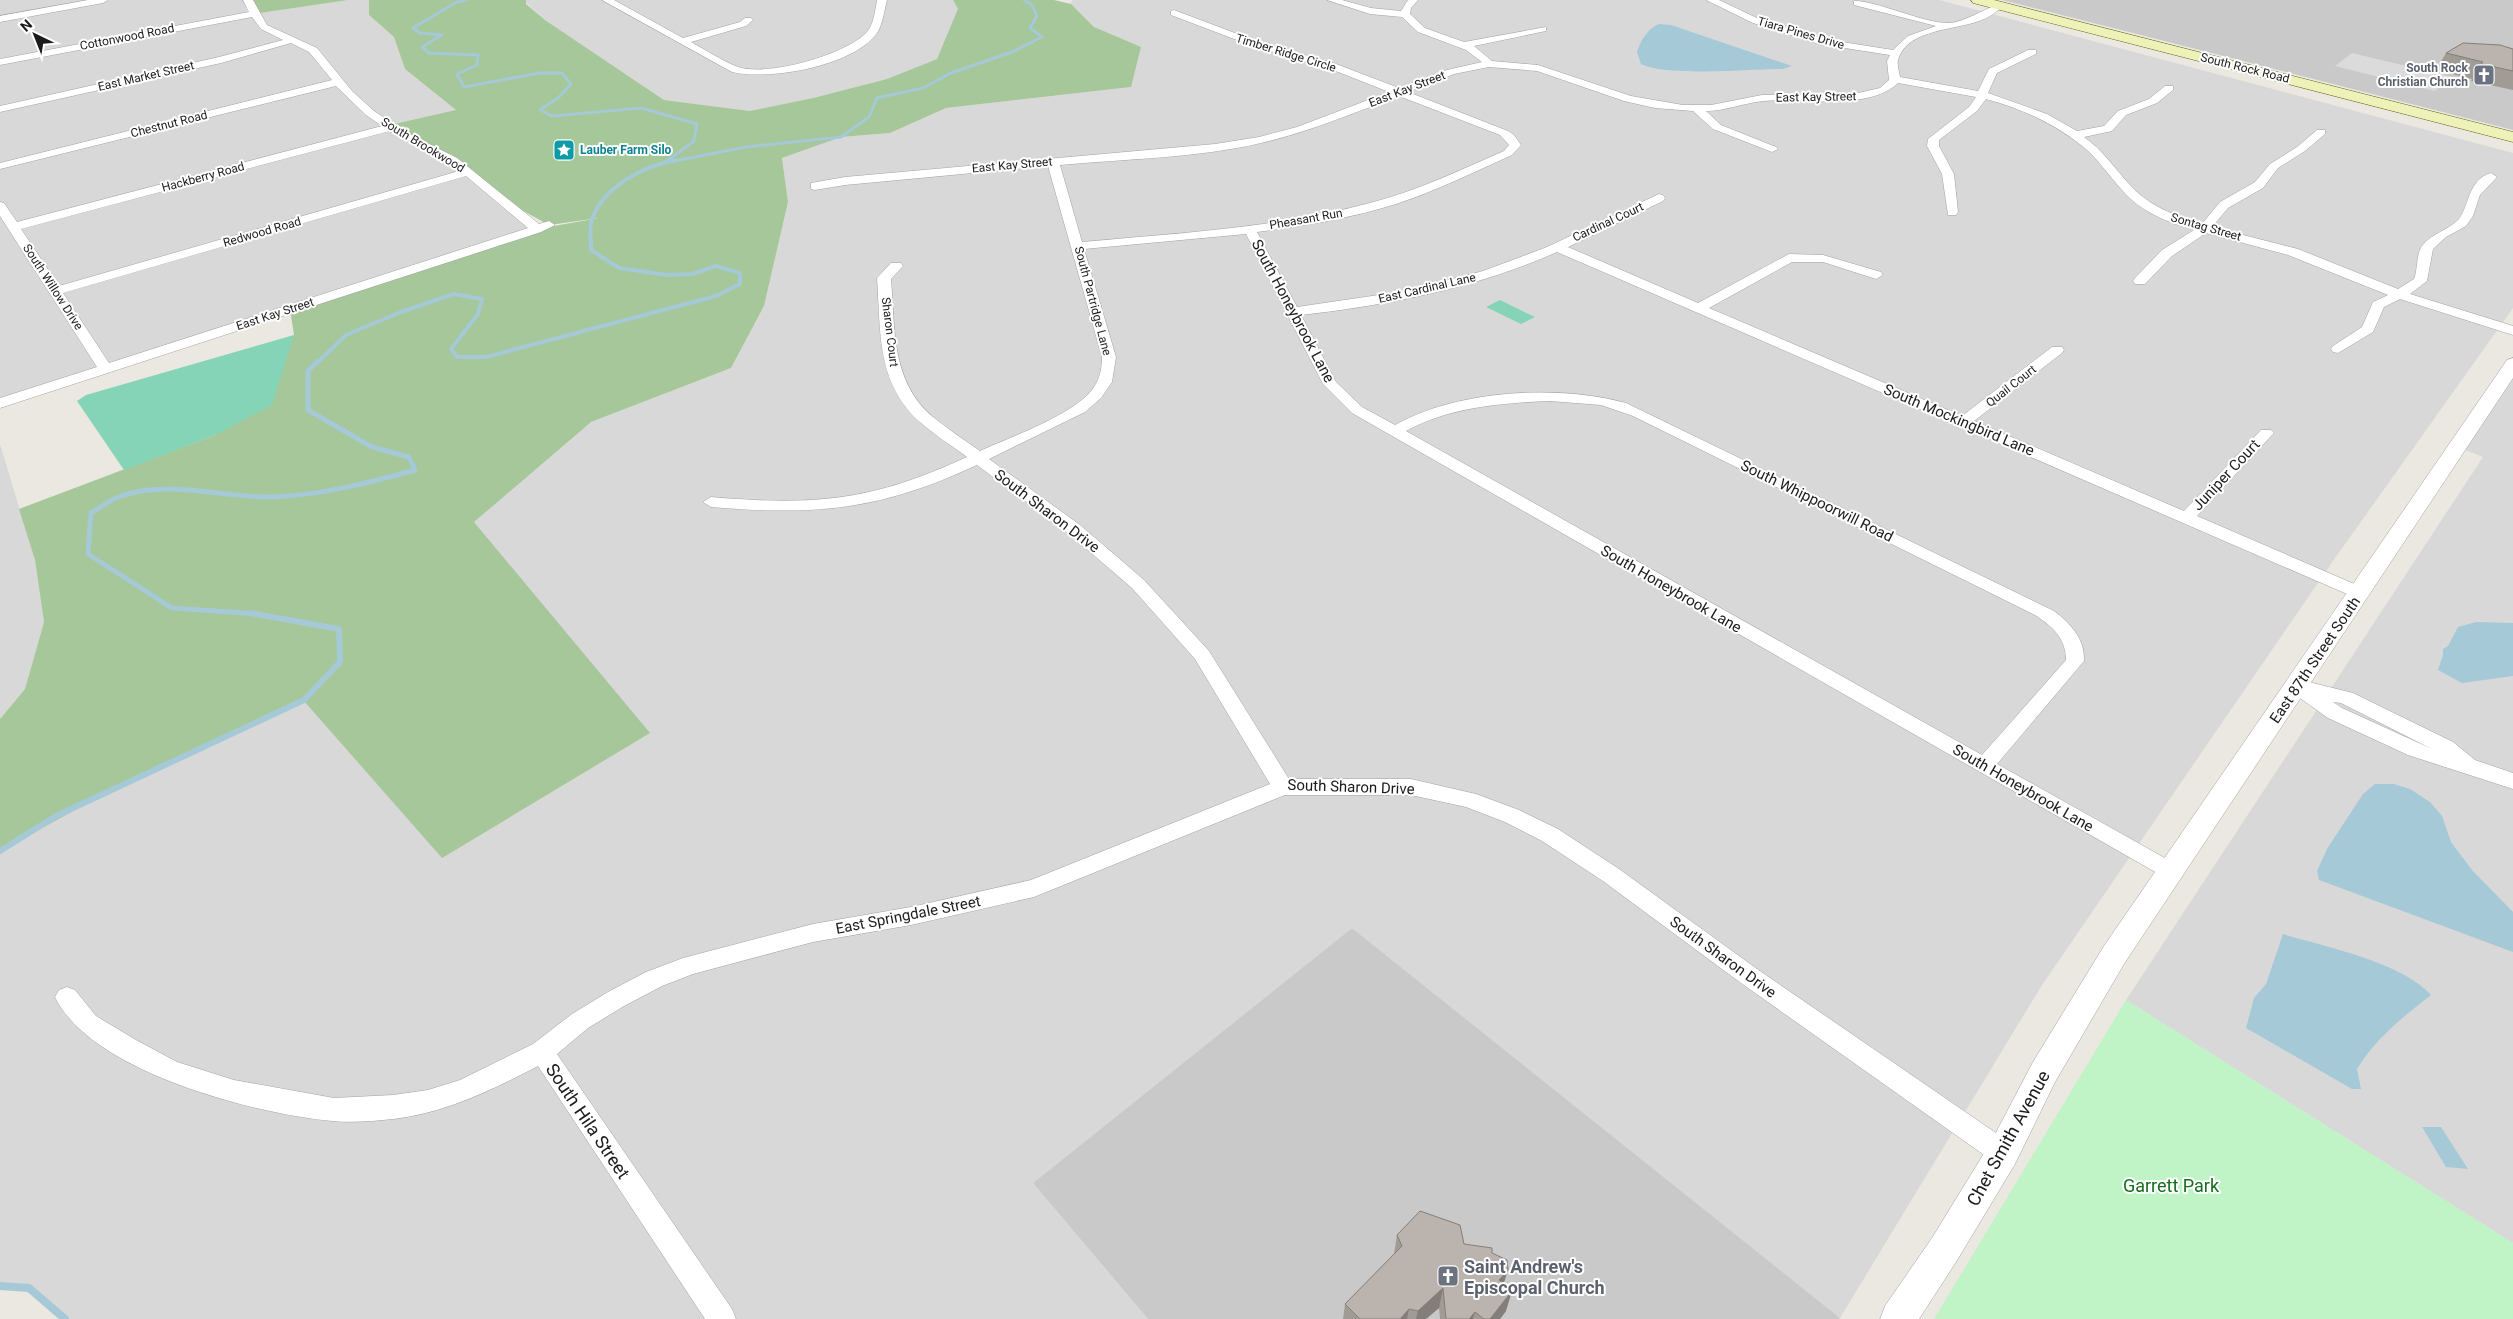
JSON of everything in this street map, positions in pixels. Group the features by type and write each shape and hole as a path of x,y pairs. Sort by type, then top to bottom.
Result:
{"main road":[{"name":"South Rock Road","path":"1978,0 2513,137"}],"street":[{"path":"0,19 103,0"},
{"name":"South Brookwood","path":"248,0 264,27 309,48 320,56 338,82 364,107 420,144 453,160 543,227"},
{"path":"607,0 736,70 755,73 787,70 851,49 873,32 882,0"},
{"path":"1332,0 1370,11 1405,14"},
{"path":"1413,0 1408,5 1405,14 1408,20 1421,29 1465,45 1478,52 1489,64"},
{"name":"Tiara Pines Drive","path":"1711,0 1756,21 1822,42 1896,53"},
{"path":"618,6 631,2"},
{"path":"1857,2 1953,25"},
{"path":"1895,79 1893,60 1896,53 1907,41 1916,36 1983,17 1994,12 1999,6"},
{"name":"Timber Ridge Circle","path":"1174,13 1253,43 1332,66 1504,133 1514,141"},
{"name":"Cottonwood Road","path":"0,62 255,14"},
{"path":"682,41 743,24 748,20"},
{"path":"1465,45 1543,29"},
{"name":"East Market Street","path":"0,109 215,61 292,40"},
{"path":"1952,212 1948,174 1932,146 1934,139 1974,109 1993,71 2032,52"},
{"name":"East Kay Street","path":"815,186 845,181 1215,147 1259,140 1315,124 1451,72 1489,64 1538,68 1641,103 1696,108 1762,98 1866,96 1884,90 1895,79"},
{"name":"Sontag Street","path":"1895,79 1982,95 2028,111 2075,135 2098,154 2130,194 2139,202 2169,217 2204,229 2262,243 2320,261 2399,294 2513,332"},
{"name":"Chestnut Road","path":"0,166 338,82"},
{"path":"2075,135 2108,129 2122,113 2153,101 2169,88"},
{"path":"1696,108 1717,128 1772,149"},
{"name":"Hackberry Road","path":"14,227 392,127"},
{"path":"2140,281 2167,253 2204,229 2224,205 2259,186 2274,166 2301,149 2320,132"},
{"name":"Pheasant Run","path":"1078,246 1249,228 1327,216 1402,198 1508,153 1513,149 1514,141"},
{"name":"South Partridge Lane","path":"977,458 1076,410 1096,394 1107,377 1109,357 1053,162"},
{"name":"Redwood Road","path":"56,291 468,172"},
{"path":"2338,349 2368,329 2378,304 2420,281 2427,248 2442,234 2462,223 2467,216 2474,194 2491,177"},
{"name":"Cardinal Court","path":"1556,246 1659,198"},
{"name":"South Willow Drive","path":"0,206 105,368"},
{"name":"East Kay Street","path":"0,402 543,227"},
{"name":"South Honeybrook Lane","path":"1249,228 1330,384 1357,410 2171,872"},
{"name":"South Mockingbird Lane","path":"1556,246 2360,593"},
{"name":"East Cardinal Lane","path":"1292,312 1372,301 1449,284 1514,265 1556,246"},
{"path":"1699,308 1789,258 1806,256 1828,259 1876,275"},
{"name":"Sharon Court","path":"896,266 884,278 892,362 900,387 912,405 927,420 977,458"},
{"name":"Quail Court","path":"1964,422 2057,350"},
{"name":"East 87th Street South","path":"2114,955 2510,376"},
{"name":"South Whippoorwill Road","path":"1394,432 1424,416 1450,408 1511,399 1562,395 1613,404 1645,417 2041,611 2057,622 2069,635 2075,648 2075,661 1984,766"},
{"name":"Juniper Court","path":"2186,518 2266,433"},
{"path":"711,502 789,508 849,503 894,492 977,458"},
{"name":"South Sharon Drive","path":"977,458 1104,553 1179,628 1202,655 1283,787 1411,787 1469,800 1540,829 1611,875 1749,976 2003,1153"},
{"path":"2297,686 2336,713 2415,750 2438,759 2471,766 2513,782"},
{"name":"East Springdale Street","path":"542,1052 580,1022 616,998 654,979 691,965 814,933 911,916 1034,888 1283,787"},
{"name":"Chet Smith Avenue","path":"1898,1319 1944,1250 2003,1153 2044,1072 2114,955"},
{"name":"South Hila Street","path":"67,997 88,1023 127,1048 171,1071 234,1091 334,1110 377,1108 428,1101 471,1086 542,1052 722,1319"}],"shaded area":[{"path":"0,0 248,0 260,13 348,0 369,0 369,15 394,37 405,69 457,111 439,152 537,229 0,403"},
{"path":"523,0 953,0 960,12 937,59 887,79 813,98 750,111 664,100 545,20"},
{"path":"1073,0 1939,0 2513,153 2513,308 2333,561 2042,985 1840,1318 1352,928 1033,1183 1148,1319 65,1319 29,1288 0,1286 0,851 56,816 304,700 443,858 530,597 474,522 578,427 731,368 764,306 788,202 782,158 841,137 890,133 946,108 1131,87 1097,30 1070,3"},
{"path":"2002,0 2513,0 2513,130 2133,33"},
{"path":"2352,53 2452,77 2435,91 2335,66"},
{"path":"2513,365 2513,1243 2126,1000 2483,457 2458,447"},
{"path":"0,444 35,560 44,622 25,689 0,719"},
{"path":"1352,928 1840,1318 1148,1319 1033,1183"}],"green space":[{"path":"251,0 348,0 260,13"},
{"path":"369,0 526,0 526,4 545,20 664,100 750,111 813,98 887,79 937,59 958,9 953,0 1054,0 1071,4 1094,27 1141,47 1131,87 946,108 890,133 841,137 782,158 788,202 764,306 731,368 591,422 474,522 650,733 442,858 304,701 108,792 0,851 0,719 25,689 44,622 35,560 19,509 215,435 294,335 290,309 537,229 599,218 549,225 500,198 439,152 390,125 456,110 405,69 394,37 369,15"},
{"path":"1500,300 1535,317 1521,324 1486,307"},
{"path":"294,335 272,405 215,435 124,470 77,401 86,395"},
{"name":"Garrett Park","path":"2126,1000 2513,1243 2513,1319 1934,1319"}],"water":[{"path":"1659,24 1671,25 1792,66 1783,69 1688,71 1653,68 1641,64 1637,52 1640,43 1648,32"},
{"path":"2476,622 2513,623 2513,676 2462,683 2438,670 2443,649 2448,646 2458,627"},
{"path":"2375,784 2394,784 2410,789 2430,802 2442,816 2451,842 2472,870 2513,912 2513,952 2319,880 2317,871 2327,849 2363,794"},
{"path":"2283,934 2341,950 2383,965 2402,973 2418,983 2431,995 2390,1029 2364,1058 2357,1069 2361,1089 2352,1089 2246,1028 2254,998 2266,984"},
{"path":"2422,1127 2441,1127 2468,1169 2446,1167"}],"building":[{"path":"2463,43 2500,45 2513,49 2513,71 2481,64 2483,62 2446,53"},
{"name":"Saint Andrew's Episcopal Church","path":"1420,1211 1460,1225 1464,1244 1492,1248 1492,1253 1507,1260 1508,1270 1499,1280 1512,1291 1490,1319 1484,1319 1475,1312 1469,1319 1446,1319 1443,1288 1418,1311 1409,1309 1400,1319 1360,1319 1345,1304 1402,1246 1397,1235"}],"waterway":[{"path":"466,0 455,3 413,28 420,33 442,35 422,47 429,53 478,55 477,65 457,74 464,87 540,73 562,73 571,84 559,97 540,110 552,116 641,108 697,124 694,141 667,161"},
{"path":"669,162 746,147 841,137 869,117 877,98 923,88 951,73 1012,52 1042,37 1030,28 1037,16 1032,5 1024,0"},
{"path":"317,363 346,335 401,312 454,294 482,299 478,314 451,349 457,357 486,357 716,296 740,284 740,273 716,266 692,274 668,275 619,268 591,250 590,230 592,219 598,207 615,187 626,179 651,167 676,160"},
{"path":"253,614 172,608 88,554 91,513 121,496 139,491 177,489 254,497 291,496 345,488 415,470 409,457 372,447 308,410 308,371 318,361"},
{"path":"0,851 56,816 304,700 340,662 339,629 253,614"},
{"path":"253,614 260,614"},
{"path":"0,1286 29,1288 65,1319"}],"place":[{"name":"South Rock Christian Church","path":"2484,75"},
{"name":"Lauber Farm Silo","path":"564,150"},
{"name":"Saint Andrew's Episcopal Church","path":"1448,1276"}]}
